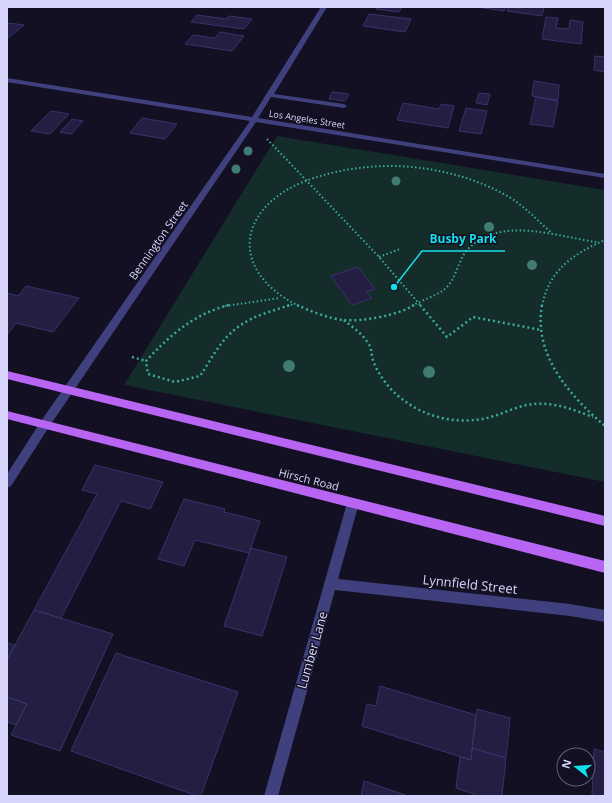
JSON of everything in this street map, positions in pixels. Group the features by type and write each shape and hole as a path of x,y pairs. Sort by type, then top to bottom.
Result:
{"main road":[{"path":"7,376 605,521"},
{"name":"Hirsch Road","path":"7,415 605,567"}],"street":[{"name":"Bennington Street","path":"7,483 68,390 254,120 324,7"},
{"name":"Los Angeles Street","path":"7,80 605,176"},
{"path":"270,95 344,106"},
{"name":"Lumber Lane","path":"271,796 352,503"},
{"name":"Lynnfield Street","path":"330,584 570,610 605,616"}],"path":[{"path":"267,139 378,257 416,302 448,336 473,317 541,330"},
{"path":"552,233 509,197 475,181 436,170 403,166 373,166 335,172 305,181 289,190 269,205 255,222 250,236 251,258 253,266 262,280 281,298 316,312 344,320 390,314 410,308 416,302 443,290 453,279 463,255 484,238 495,234 512,231 528,231 552,233 577,240 597,242"},
{"path":"605,240 597,242 576,253 566,260 555,272 547,286 541,302 540,318 541,330 548,356 559,377 574,397 605,426"},
{"path":"378,257 400,249"},
{"path":"281,298 229,304 195,316 159,345 146,360 148,374 175,382 200,376 223,341 236,327 259,315 294,304"},
{"path":"344,320 365,338 371,346 372,358 389,387 403,399 420,410 439,417 471,420 491,417 525,405 540,404 564,406 593,416"},
{"path":"132,357 146,360"}],"green space":[{"path":"277,136 605,190 605,482 124,385"}],"building":[{"path":"377,7 402,7 399,12 376,9"},
{"path":"477,7 505,7 504,11"},
{"path":"508,7 544,7 542,16 507,11"},
{"path":"369,14 411,19 405,32 363,26"},
{"path":"197,15 226,19 229,16 252,19 244,29 191,22"},
{"path":"546,17 558,18 556,28 569,29 570,20 583,22 581,44 542,39"},
{"path":"7,24 24,25 7,39"},
{"path":"220,32 244,36 232,51 185,44 193,35 215,38"},
{"path":"595,56 605,57 605,72 594,70"},
{"path":"534,81 559,85 558,100 532,96"},
{"path":"332,92 349,94 345,101 329,99"},
{"path":"479,93 490,94 487,105 476,103"},
{"path":"536,97 558,101 553,127 530,124"},
{"path":"403,103 439,109 441,104 454,106 448,128 397,120"},
{"path":"466,108 487,111 481,134 459,131"},
{"path":"51,111 69,114 50,134 31,131"},
{"path":"142,118 177,124 165,139 130,133"},
{"path":"72,119 83,121 71,134 60,132"},
{"path":"358,267 375,289 366,292 372,298 352,305 331,276"},
{"path":"26,286 79,298 53,332 16,323 7,335 7,293 18,296"},
{"path":"95,465 163,482 150,509 121,501 61,618 34,610 97,494 82,490"},
{"path":"184,499 225,509 224,512 260,521 249,553 195,540 184,566 158,559"},
{"path":"251,548 287,557 262,636 224,626"},
{"path":"34,610 113,634 60,751 11,735 27,704 7,697 7,660"},
{"path":"7,643 15,645 7,660"},
{"path":"116,653 238,692 201,796 197,796 71,751"},
{"path":"380,686 476,715 471,760 362,726 367,704 376,706"},
{"path":"7,697 27,704 16,725 7,722"},
{"path":"477,709 510,718 506,758 472,748"},
{"path":"472,748 506,758 502,796 479,796 456,788 460,757 471,760"},
{"path":"596,750 605,752 605,796 592,796 592,787 596,787"},
{"path":"364,781 408,796 361,796"}],"place":[{"name":"Busby Park","path":"394,287"}]}
